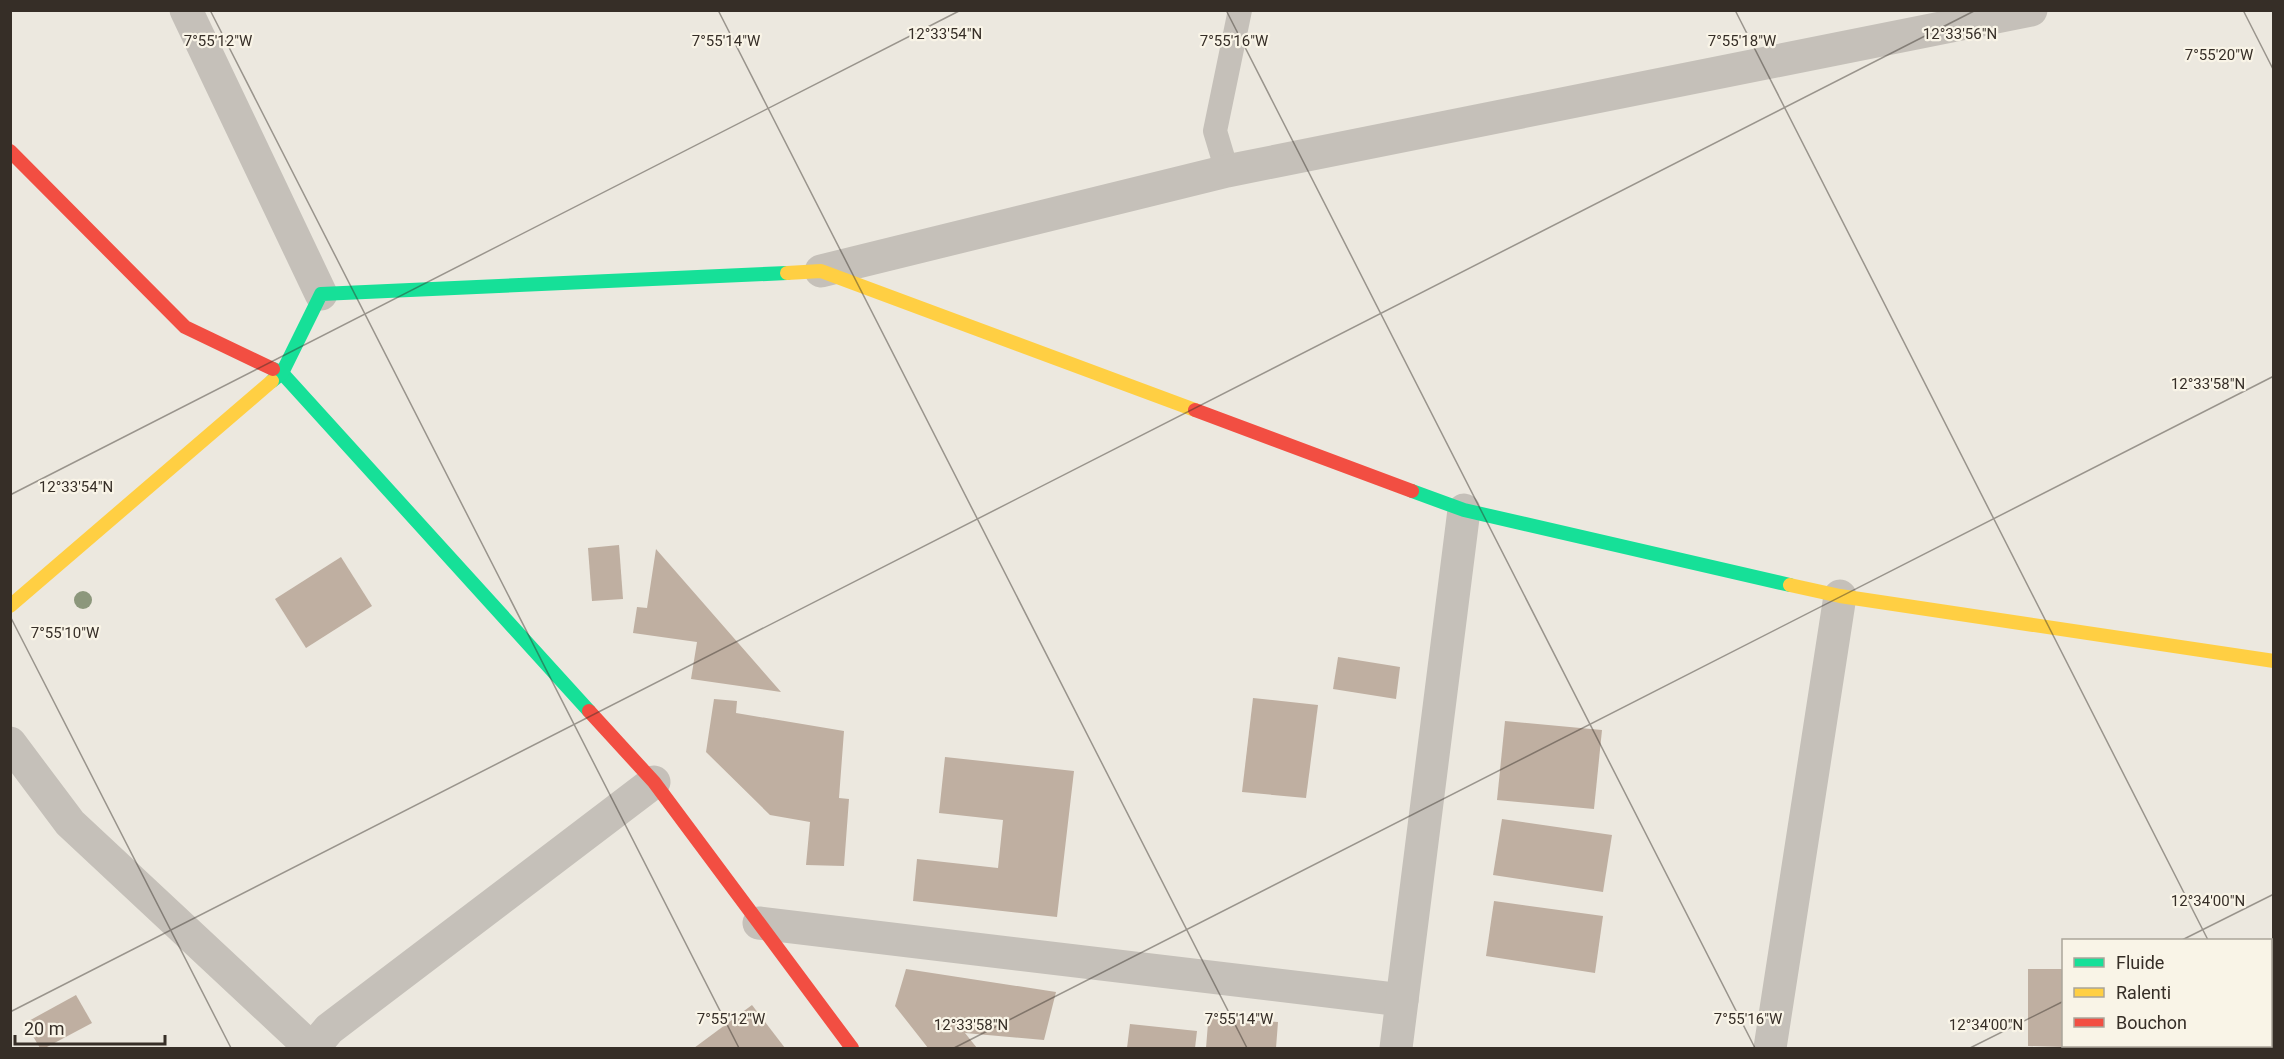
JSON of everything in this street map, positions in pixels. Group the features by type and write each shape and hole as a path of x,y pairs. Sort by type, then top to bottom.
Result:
{"street":[{"path":"186,10 321,294"},
{"path":"321,294 821,271 1227,171 2031,10"},
{"path":"10,151 185,327 282,373 654,782 852,1048"},
{"path":"821,271 1464,510 1840,596 2274,661"},
{"path":"10,606 282,373 321,294"},
{"path":"1396,1048 1464,510"},
{"path":"1770,1048 1840,596"},
{"path":"10,743 70,823 312,1048 329,1029 654,782"},
{"path":"759,923 1402,1000"}],"lane":[{"path":"1227,171 1215,131 1240,10"}],"building":[{"path":"619,545 623,599 592,601 588,548"},
{"path":"656,549 781,692 691,679 697,642 633,633 637,607 647,608"},
{"path":"341,557 372,606 306,648 275,599"},
{"path":"1338,657 1400,667 1396,699 1333,689"},
{"path":"1253,698 1318,705 1306,798 1242,792"},
{"path":"714,699 737,701 736,713 844,731 839,798 849,799 844,866 806,865 810,822 770,815 706,752"},
{"path":"1505,721 1602,730 1594,809 1497,800"},
{"path":"945,757 1074,771 1057,917 913,901 917,859 998,868 1003,820 939,813"},
{"path":"1502,819 1612,835 1603,892 1493,875"},
{"path":"1494,901 1603,916 1595,973 1486,956"},
{"path":"2272,948 2274,948 2274,1046 2272,1046"},
{"path":"906,969 1056,992 1044,1040 965,1033 977,1048 928,1048 895,1006"},
{"path":"2028,969 2062,969 2062,1047 2028,1046"},
{"path":"76,995 92,1023 45,1048 40,1048 25,1023"},
{"path":"752,1005 785,1048 694,1048"},
{"path":"1209,1011 1231,1012 1230,1019 1278,1022 1276,1048 1206,1048"},
{"path":"1130,1024 1197,1031 1195,1048 1127,1048"}],"traffic: fast":[{"path":"272,381 282,373 321,294 787,273"},
{"path":"273,369 282,373 589,711"},
{"path":"1412,491 1464,510 1790,585"}],"traffic: slow":[{"path":"787,273 821,271 1195,410"},
{"path":"10,606 272,381"},
{"path":"1790,585 1840,596 2274,661"}],"traffic: jam":[{"path":"10,151 185,327 273,369"},
{"path":"1195,410 1412,491"},
{"path":"589,711 654,782 852,1048"}]}
